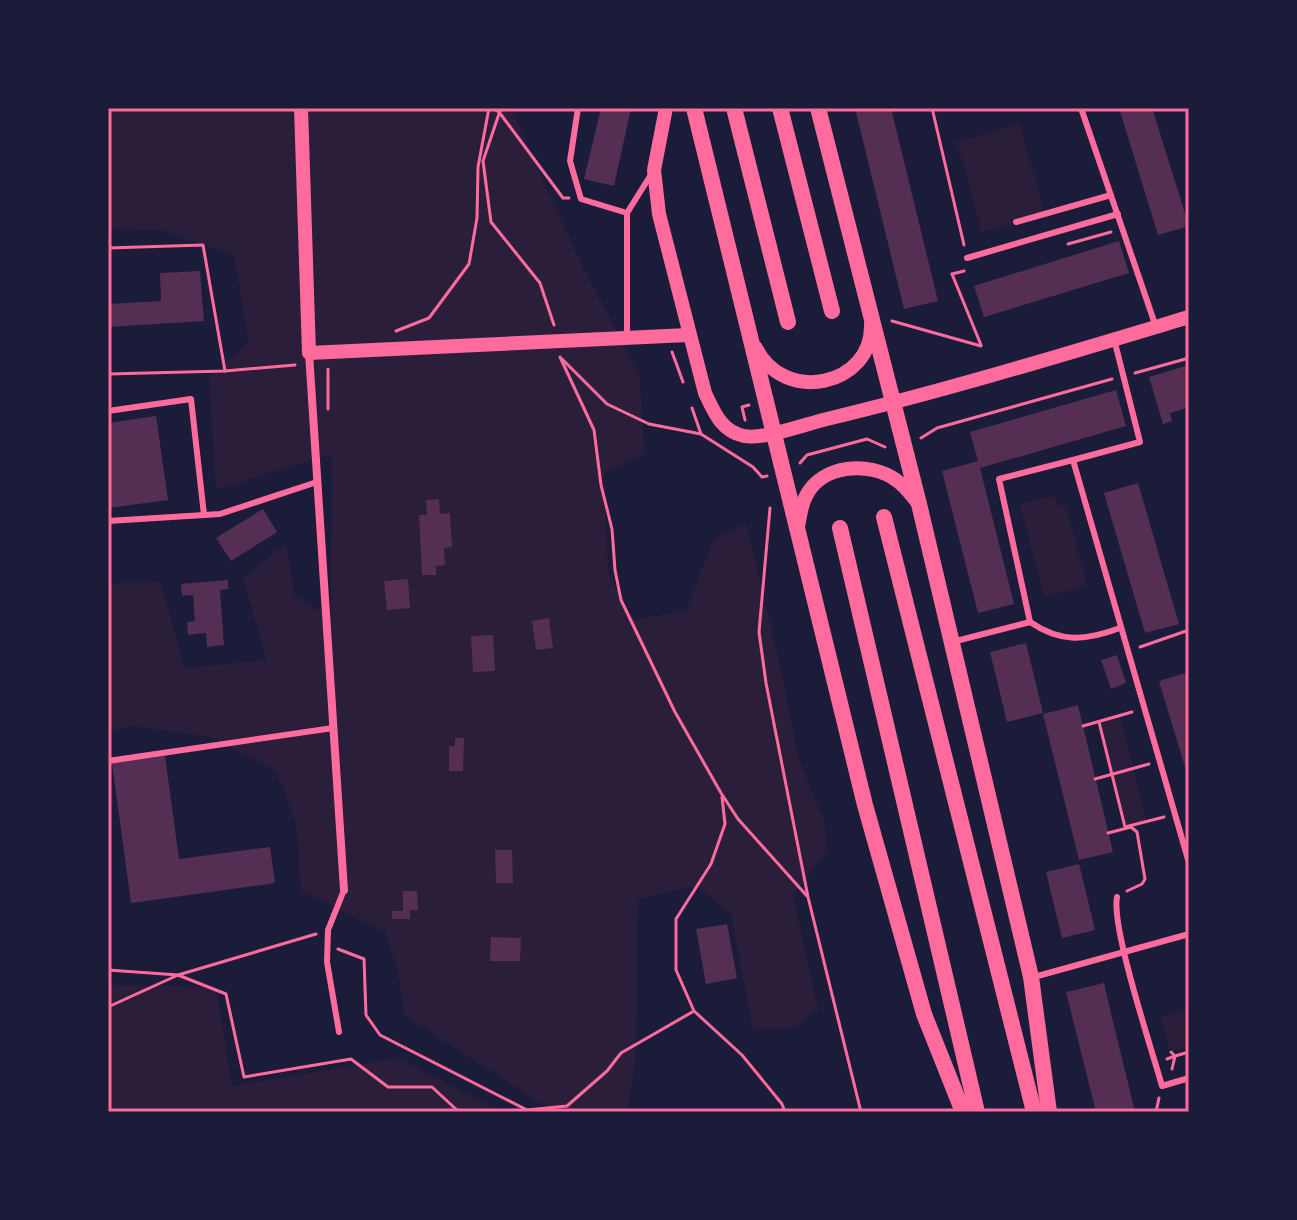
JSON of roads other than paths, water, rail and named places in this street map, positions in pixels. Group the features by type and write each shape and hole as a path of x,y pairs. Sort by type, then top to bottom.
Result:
{"main road":[{"path":"694,108 865,805 924,1014 966,1111"},
{"path":"734,108 788,322"},
{"path":"780,108 832,311"},
{"path":"818,108 919,504 1031,977 1049,1112"},
{"path":"884,517 1034,1112"},
{"path":"840,528 966,1111"}],"street":[{"path":"301,108 310,358 344,890"},
{"path":"666,108 654,170 659,214 705,393 717,420 734,433 748,437 893,403 1189,317"},
{"path":"752,340 763,363 781,376 803,382 825,381 846,372 861,356 871,336 870,312"},
{"path":"310,358 560,350 627,339 688,335"},
{"path":"798,530 806,494 822,479 843,470 865,468 886,474 905,487 919,504"}],"lane":[{"path":"578,108 570,161 581,199 627,213"},
{"path":"1081,108 1156,327"},
{"path":"627,339 627,213 654,170"},
{"path":"1016,222 1111,195"},
{"path":"967,258 1118,214"},
{"path":"1114,339 1140,442 999,479 1030,622 1049,634 1092,638 1120,628"},
{"path":"108,411 191,399 204,515"},
{"path":"1073,460 1189,863"},
{"path":"108,521 220,514 317,482"},
{"path":"951,642 1030,622"},
{"path":"108,761 333,728"},
{"path":"339,1032 327,945 328,930 344,890"},
{"path":"1117,897 1125,952 1162,1086 1189,1078"},
{"path":"1031,977 1189,934"}]}
